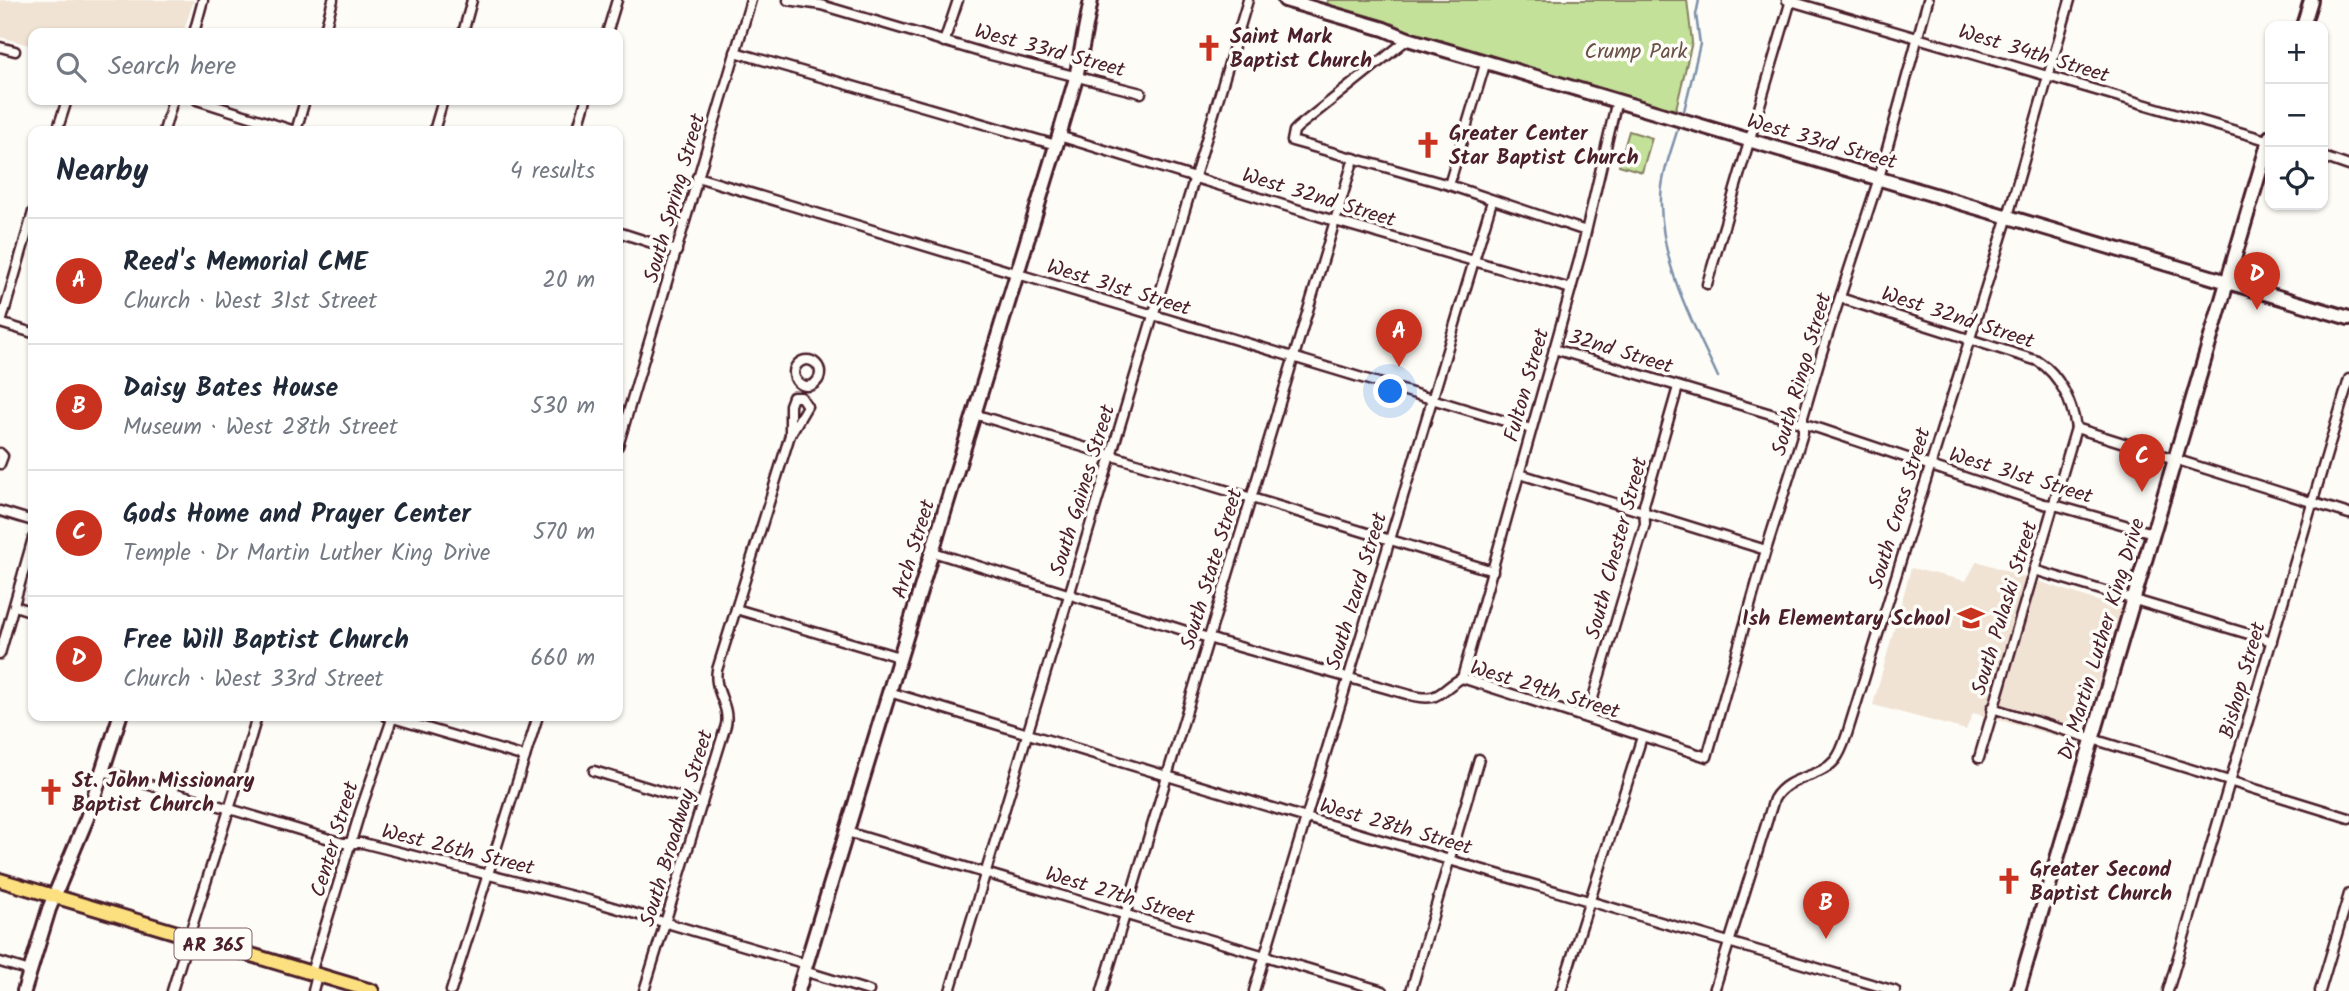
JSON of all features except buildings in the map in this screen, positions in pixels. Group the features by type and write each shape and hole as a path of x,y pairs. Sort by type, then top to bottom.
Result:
{"main road":[{"name":"AR 365","path":"0,880 372,991"}],"street":[{"path":"195,28 203,0"},
{"path":"325,28 333,0"},
{"path":"464,28 472,0"},
{"path":"609,28 617,0"},
{"name":"South Spring Street","path":"623,429 751,0"},
{"name":"West 33rd Street","path":"788,0 821,2 944,42 1141,93"},
{"path":"944,42 958,0"},
{"name":"Arch Street","path":"798,991 1076,78 1091,0"},
{"name":"South Gaines Street","path":"950,991 1248,0"},
{"name":"West 33rd Street","path":"1285,0 1384,29 1408,39 2349,318"},
{"path":"1707,284 1790,0"},
{"name":"West 34th Street","path":"1790,0 2265,139"},
{"name":"South Ringo Street","path":"1707,757 1766,550 1803,433 1818,365 1879,178 1928,0"},
{"name":"South Cross Street","path":"1714,991 1774,799 1785,785 1827,767 1837,759 1842,748 1932,466 2070,0"},
{"path":"2304,21 2308,1"},
{"path":"1408,39 1298,127 1292,141 1448,185 1586,231"},
{"path":"0,47 15,51"},
{"name":"West 32nd Street","path":"735,52 1195,177 1335,221 1571,289"},
{"path":"1448,185 1486,61"},
{"name":"Fulton Street","path":"1462,678 1571,289 1617,100"},
{"path":"59,126 65,105"},
{"path":"165,126 172,105"},
{"path":"213,105 280,126"},
{"path":"297,126 304,105"},
{"path":"435,126 442,105"},
{"path":"578,126 585,105"},
{"name":"Dr Martin Luther King Drive","path":"2018,991 2268,147"},
{"name":"South State Street","path":"1102,991 1354,158"},
{"path":"2328,159 2349,166"},
{"name":"West 31st Street","path":"697,177 1531,429"},
{"name":"South Izard Street","path":"1254,991 1492,201"},
{"path":"28,229 0,323 28,331"},
{"path":"623,234 677,251"},
{"name":"West 32nd Street","path":"1840,298 1969,341 2027,356 2048,368 2057,377 2076,428"},
{"name":"32nd Street","path":"1554,349 1678,387"},
{"name":"Bishop Street","path":"2168,991 2349,379"},
{"name":"South Broadway Street","path":"644,991 728,715 716,676 790,435 807,406 801,397 803,386"},
{"name":"West 31st Street","path":"1678,387 1803,424 2052,505 2153,533"},
{"name":"South Chester Street","path":"1587,719 1645,524 1643,512 1678,387"},
{"name":"South Broadway Street","path":"790,435 790,405 793,397 801,397"},
{"path":"974,414 1493,571"},
{"path":"2076,428 2349,514"},
{"name":"South Pulaski Street","path":"1979,758 2076,428"},
{"path":"0,453 3,456 0,464"},
{"path":"1520,474 1766,550"},
{"path":"0,511 28,519"},
{"name":"West 29th Street","path":"933,552 1209,638 1427,699 1439,695 1462,678 1707,757"},
{"path":"0,654 28,557"},
{"path":"2034,570 2272,641"},
{"path":"15,606 28,610"},
{"path":"736,609 899,657"},
{"name":"West 28th Street","path":"889,692 1895,991"},
{"path":"1992,708 2349,818"},
{"path":"24,991 53,896 88,818 118,721"},
{"path":"172,991 231,809 256,721"},
{"name":"Center Street","path":"313,991 314,974 350,845 388,721"},
{"path":"406,721 525,757"},
{"path":"451,991 536,721"},
{"path":"1561,991 1642,737"},
{"path":"1411,991 1479,759"},
{"name":"West 26th Street","path":"103,771 350,845 363,843 666,923 869,991"},
{"path":"594,771 702,804"},
{"name":"West 27th Street","path":"847,832 1383,991"},
{"path":"2320,991 2349,894"},
{"path":"0,962 30,971"}],"shaded area":[{"path":"0,0 194,0 185,28 28,28 28,45 0,37"},
{"path":"1977,561 2122,609 2078,742 1973,713 1966,730 1873,705 1911,568 1966,581"}],"green space":[{"name":"Crump Park","path":"1328,0 1687,0 1692,42 1674,117 1325,12"},
{"path":"1629,131 1652,138 1642,172 1619,165"}],"waterway":[{"path":"1683,115 1700,44 1696,15 1699,0"},
{"path":"1679,125 1662,184 1663,227 1680,293 1718,377"}],"place":[{"name":"Saint Mark Baptist Church","path":"1209,48"},
{"name":"Greater Center Star Baptist Church","path":"1428,145"},
{"name":"Free Will Baptist Church","path":"2257,310"},
{"name":"Reed's Memorial CME","path":"1399,367"},
{"name":"Gods Home and Prayer Center","path":"2142,492"},
{"name":"Ish Elementary School","path":"1971,618"},
{"name":"St. John Missionary Baptist Church","path":"51,792"},
{"name":"Greater Second Baptist Church","path":"2009,881"},
{"name":"Daisy Bates House","path":"1826,939"}]}
